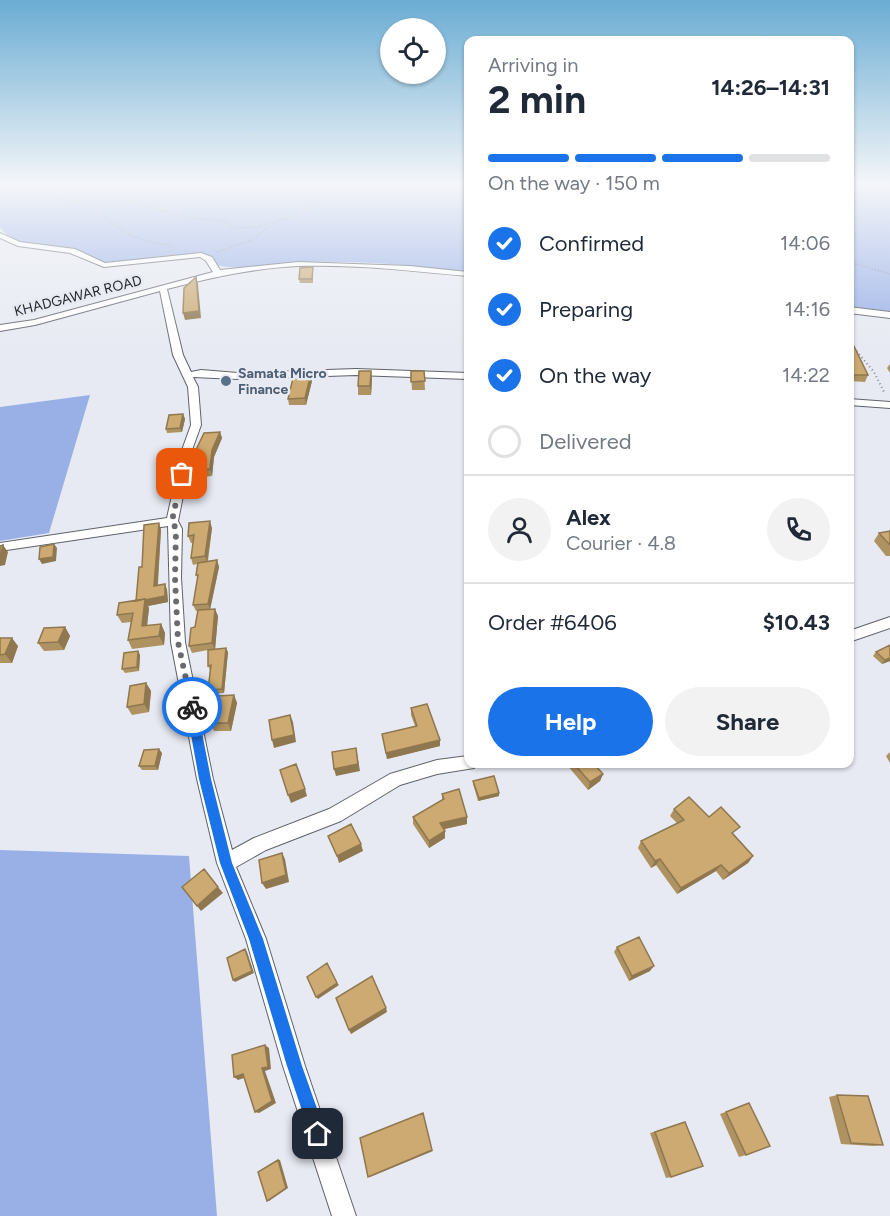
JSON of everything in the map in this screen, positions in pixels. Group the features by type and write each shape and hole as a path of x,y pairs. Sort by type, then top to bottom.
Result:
{"street":[{"path":"7,239 18,244 72,251 105,266 177,256 206,257 218,273"},
{"name":"KHADGAWAR ROAD","path":"0,328 35,322 218,273 298,264 410,268 464,274"},
{"path":"163,288 178,355 193,387 196,425 187,450 172,521 176,529 175,578 178,642 205,779 226,863 256,939 294,1066 344,1216"},
{"path":"854,311 890,315"},
{"path":"187,375 201,373 238,376 356,372 464,376"},
{"path":"854,402 890,403"},
{"path":"0,547 172,521"},
{"path":"854,635 890,622"},
{"path":"226,863 260,844 335,815 396,779 437,767 464,764"}],"path":[{"path":"137,239 172,246 177,256"},
{"path":"206,257 258,239"},
{"path":"854,264 890,274"},
{"path":"854,348 874,372 880,388 890,403"}],"shaded area":[{"path":"16,239 464,239 464,272 408,265 347,262 296,262 227,267 216,265 211,256 198,255 115,264 84,256 75,249 34,244"},
{"path":"854,239 890,239 890,312 854,308"},
{"path":"90,395 49,533 0,541 0,407"},
{"path":"0,850 189,856 217,1216 0,1216"}],"building":[{"path":"313,267 312,279 299,279 300,268"},
{"path":"196,277 199,311 183,313 184,288"},
{"path":"854,346 868,375 854,375"},
{"path":"359,371 371,371 370,386 358,386"},
{"path":"411,371 424,371 425,381 411,382"},
{"path":"294,374 311,374 305,398 288,399"},
{"path":"183,414 180,428 166,429 169,415"},
{"path":"220,432 212,450 210,469 192,471 194,454 204,433"},
{"path":"210,521 205,556 191,558 194,535 188,536 189,523"},
{"path":"159,523 154,586 165,584 165,596 136,601 139,567 142,567 144,525"},
{"path":"890,531 890,545 879,533"},
{"path":"54,544 53,557 39,559 40,547"},
{"path":"217,560 208,604 193,605 198,563"},
{"path":"145,599 142,626 161,624 159,636 128,640 133,613 117,615 119,603"},
{"path":"215,609 212,643 189,646 191,628 195,627 198,610"},
{"path":"65,627 58,642 38,643 44,628"},
{"path":"0,638 12,638 5,654 0,655"},
{"path":"890,645 890,658 885,660 876,652"},
{"path":"226,648 222,689 208,690 211,665 208,666 208,650"},
{"path":"138,651 137,667 122,669 124,653"},
{"path":"146,683 144,704 127,707 130,686"},
{"path":"234,695 228,723 211,723 217,696"},
{"path":"427,704 440,740 386,753 382,734 417,726 411,708"},
{"path":"290,715 294,735 272,740 269,720"},
{"path":"356,748 358,764 334,769 332,752"},
{"path":"159,749 155,766 139,766 144,750"},
{"path":"296,764 305,789 288,795 280,770"},
{"path":"578,768 598,768 603,774 590,782"},
{"path":"494,776 499,793 479,798 473,781"},
{"path":"459,789 467,817 440,823 445,831 429,841 413,817 444,799 442,794"},
{"path":"689,797 709,817 721,807 740,827 732,833 753,856 729,873 721,865 681,888 660,859 655,861 641,841 684,820 674,809"},
{"path":"351,824 361,844 337,856 328,836"},
{"path":"282,853 286,875 262,883 259,860"},
{"path":"204,869 218,887 197,906 182,887"},
{"path":"639,937 654,966 632,976 617,947"},
{"path":"245,949 252,971 233,980 227,958"},
{"path":"327,963 337,983 316,997 307,977"},
{"path":"372,976 386,1008 349,1030 336,998"},
{"path":"265,1045 268,1067 262,1068 272,1101 255,1112 243,1074 234,1077 232,1055"},
{"path":"837,1095 868,1096 883,1145 851,1143"},
{"path":"749,1103 770,1146 746,1155 726,1112"},
{"path":"423,1113 432,1150 368,1177 360,1138"},
{"path":"685,1122 703,1166 671,1177 655,1132"},
{"path":"278,1160 286,1188 267,1201 258,1172"}],"way so far":[{"path":"182,474 172,521 176,529 175,578 178,642 192,707"}],"place":[{"name":"Samata Micro Finance","path":"226,381"}],"route":[{"path":"192,707 205,779 226,863 256,939 294,1066 318,1134"}]}
